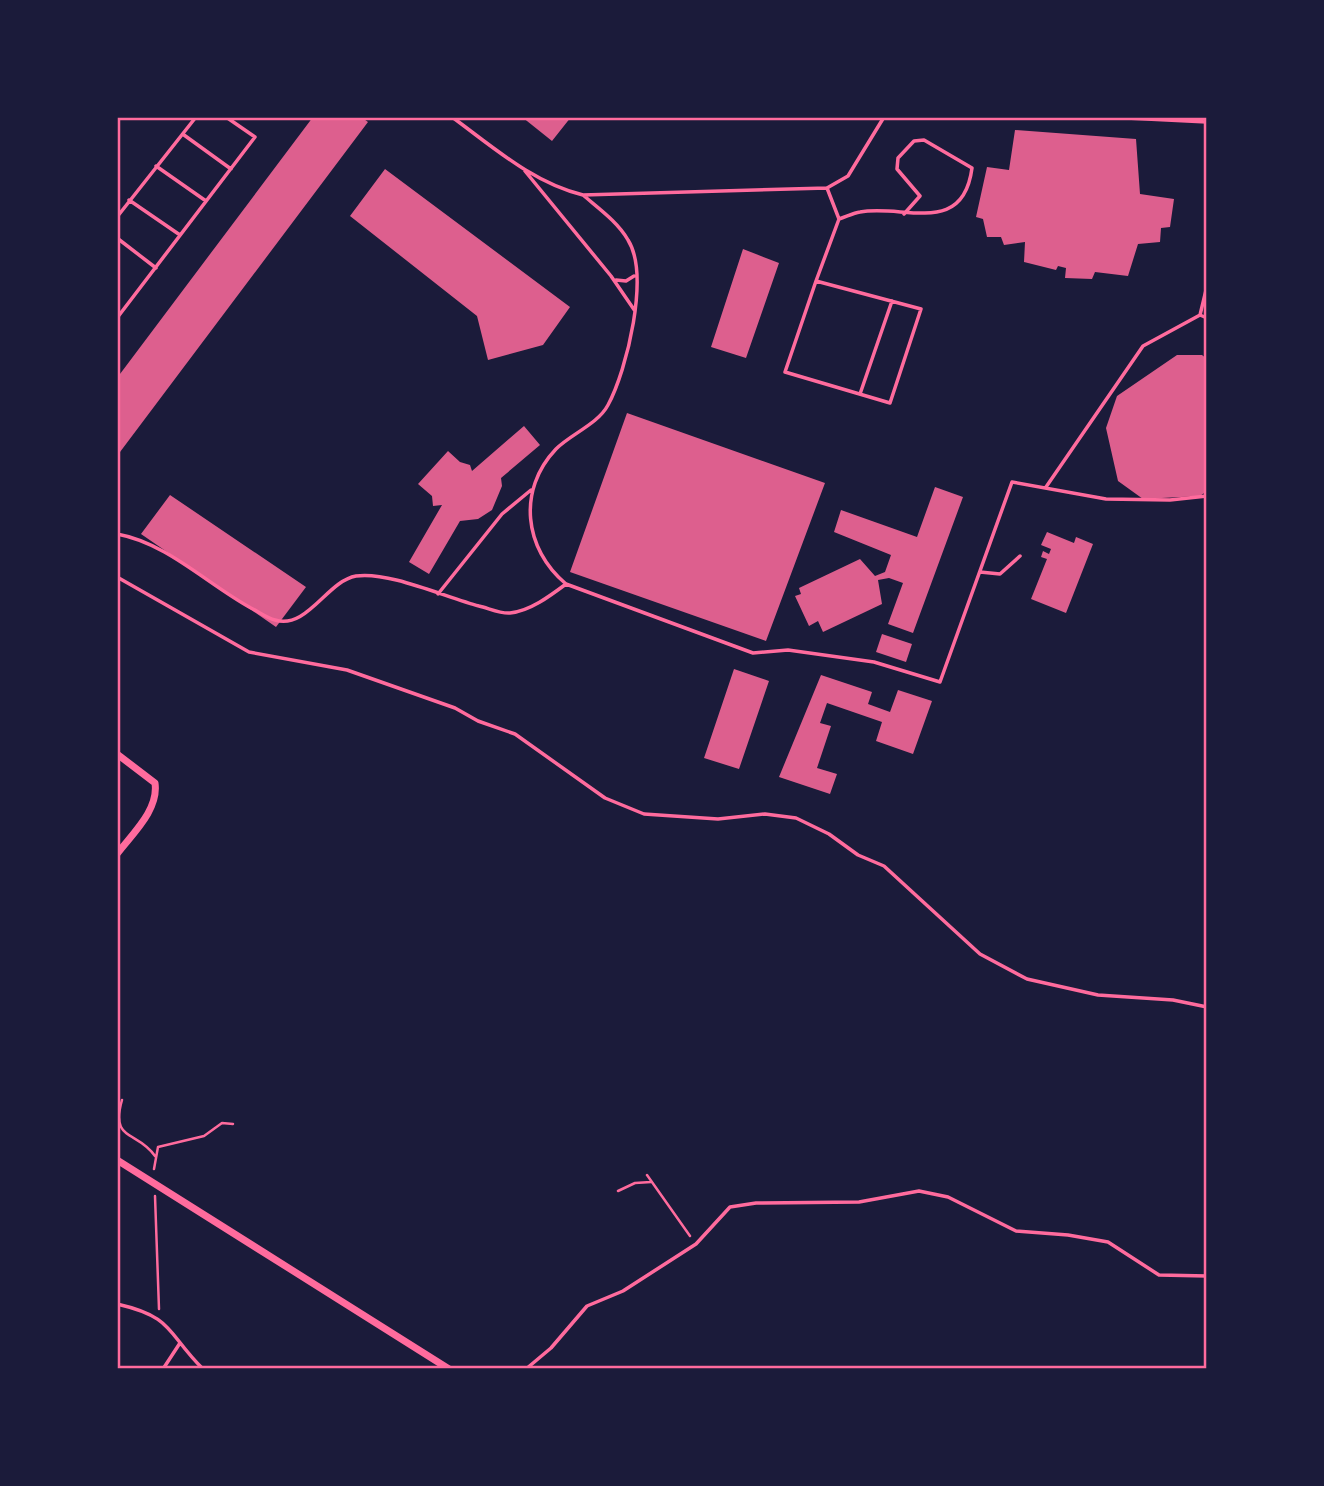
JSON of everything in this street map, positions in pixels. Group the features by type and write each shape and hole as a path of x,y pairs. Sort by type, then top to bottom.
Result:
{"street":[{"path":"117,754 155,783 156,793 152,807 117,854"},
{"path":"117,1160 449,1369"}],"lane":[{"path":"117,217 196,117"},
{"path":"117,318 255,137 226,117"},
{"path":"452,117 523,169 563,190 583,195 827,188 848,176 884,117"},
{"path":"1106,117 1207,122"},
{"path":"183,135 231,169"},
{"path":"839,219 861,211 904,214 927,215 944,210 970,186 972,168 924,140 914,141 898,158 897,169 920,196 904,214"},
{"path":"156,166 206,201"},
{"path":"523,169 614,280 636,313"},
{"path":"816,281 921,309 890,403 785,372 816,281 839,219 827,188"},
{"path":"583,195 628,240 635,256 636,313 632,337 608,406 556,449 536,477 531,490 529,509 533,536 551,572 566,584 753,653 788,650 874,662 940,682 1012,482 1107,499 1170,500 1207,495"},
{"path":"129,200 180,235"},
{"path":"117,239 156,268"},
{"path":"614,280 626,281 635,274"},
{"path":"1200,315 1207,286"},
{"path":"860,394 892,301"},
{"path":"117,308 122,312"},
{"path":"1046,487 1143,346 1200,315 1207,317"},
{"path":"438,594 502,513 531,490"},
{"path":"117,534 146,541 228,596 276,621 292,620 312,607 336,584 354,576 381,575 509,614 539,603 566,584"},
{"path":"980,572 1000,575 1020,556"},
{"path":"117,577 249,652 347,670 455,708 478,721 515,734 605,798 644,814 718,819 765,814 796,818 829,834 858,855 884,866 980,954 1027,979 1098,995 1173,1000 1207,1007"},
{"path":"526,1369 551,1348 587,1306 623,1291 696,1244 730,1207 801,1201 859,1202 919,1191 948,1198 1016,1231 1068,1235 1108,1242 1159,1275 1207,1276"},
{"path":"117,1304 156,1315 173,1331 203,1369"},
{"path":"163,1369 180,1343"}],"path":[{"path":"122,1100 118,1119 120,1128 155,1156"},
{"path":"647,1175 696,1244"},
{"path":"618,1191 635,1183 651,1182"}],"building":[{"path":"313,117 361,117 368,122 117,456 117,378"},
{"path":"522,117 571,117 552,141"},
{"path":"1015,130 1136,139 1140,194 1174,199 1170,227 1161,228 1160,242 1138,244 1128,276 1095,272 1092,279 1065,278 1066,268 1058,266 1056,270 1024,262 1025,242 1004,245 1001,237 987,237 983,219 976,217 987,167 1009,170"},
{"path":"385,169 570,307 543,345 488,360 477,316 350,216"},
{"path":"743,249 779,263 746,358 711,347"},
{"path":"1177,355 1202,355 1207,359 1207,491 1200,496 1143,499 1118,481 1106,428 1117,396"},
{"path":"627,413 825,483 766,641 570,572"},
{"path":"524,426 540,445 501,478 502,486 492,510 478,519 460,521 429,574 409,562 442,505 433,506 432,496 418,484 448,451 460,462 470,465 472,471"},
{"path":"935,487 963,497 913,633 888,624 903,583 889,578 878,580 882,604 823,632 818,621 809,626 795,596 801,594 799,588 860,559 875,576 885,572 891,555 834,532 841,510 917,537"},
{"path":"170,495 306,587 276,627 141,534"},
{"path":"1047,532 1074,543 1076,537 1093,544 1066,613 1031,599 1047,559 1041,557 1043,551 1049,554 1051,549 1041,545"},
{"path":"882,634 912,644 906,662 876,652"},
{"path":"734,669 769,681 739,769 704,758"},
{"path":"821,675 872,692 868,704 890,712 898,690 932,701 913,754 876,741 882,722 827,703 820,723 831,726 817,768 837,774 830,794 779,777"}]}
